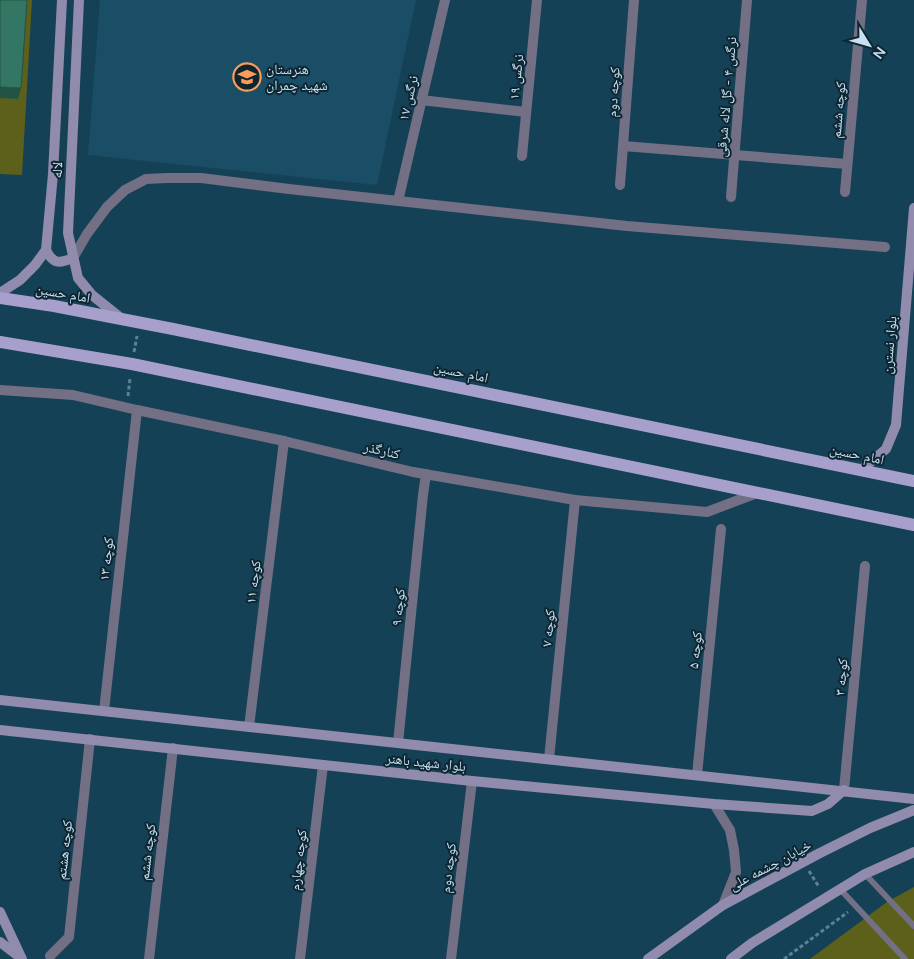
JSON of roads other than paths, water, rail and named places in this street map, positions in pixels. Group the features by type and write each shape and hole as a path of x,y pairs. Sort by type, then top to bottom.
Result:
{"main road":[{"name":"امام حسین","path":"0,298 54,306 415,378 914,481"},
{"path":"0,342 132,364 914,525"}],"street":[{"name":"لاله","path":"46,250 53,174 62,0"},
{"name":"لاله","path":"79,0 68,233 78,278 92,294 123,320"},
{"name":"نرگس ۱۷","path":"398,201 445,0"},
{"name":"نرگس ۱۹","path":"522,156 537,0"},
{"name":"کوچه دوم","path":"620,186 634,0"},
{"name":"نرگس ۴ - گل لاله شرقی","path":"731,197 747,0"},
{"name":"کوچه ششم","path":"845,192 862,0"},
{"path":"422,100 526,112"},
{"path":"623,146 847,164"},
{"path":"0,294 20,280 35,265 46,250 50,258 56,262 65,262 73,258 87,234 107,207 125,190 146,179 201,178 627,226 885,248"},
{"name":"بلوار نسترن","path":"861,470 886,450 896,425 914,208"},
{"name":"کنارگذر","path":"0,390 73,394 426,474 575,500 707,512 758,493"},
{"name":"کوچه ۱۳","path":"104,711 137,410"},
{"name":"کوچه ۱۱","path":"250,727 284,441"},
{"name":"کوچه ۹","path":"398,742 426,474"},
{"name":"کوچه ۷","path":"549,759 575,500"},
{"name":"کوچه ۵","path":"697,775 721,529"},
{"name":"کوچه ۳","path":"844,790 865,566"},
{"name":"بلوار شهید باهنر","path":"0,700 914,798"},
{"name":"بلوار شهید باهنر","path":"0,730 323,765 812,812 828,804 844,790"},
{"name":"کوچه هشتم","path":"50,956 69,937 90,739"},
{"name":"کوچه ششم","path":"149,959 173,748"},
{"name":"کوچه چهارم","path":"300,959 323,765"},
{"name":"کوچه دوم","path":"451,959 472,780"},
{"path":"714,804 730,830 736,872 723,906"},
{"name":"خیابان چشمه علی","path":"648,959 723,906 870,828 914,810"},
{"path":"731,959 865,874 914,852"},
{"path":"0,912 22,959"},
{"path":"0,942 22,959"}],"lane":[{"path":"865,874 914,926"},
{"path":"840,889 905,959"}],"place":[{"name":"هنرستان شهید چمران","path":"247,77"}]}
